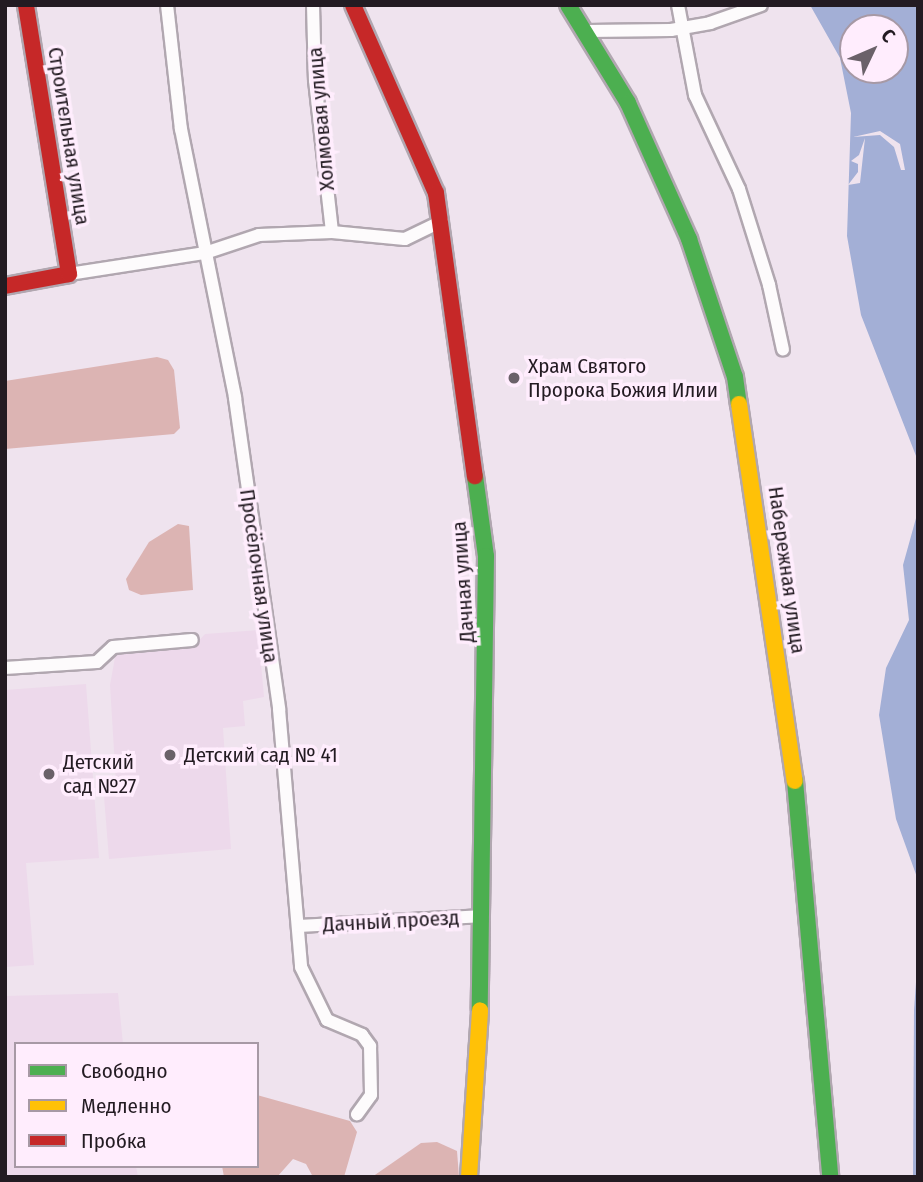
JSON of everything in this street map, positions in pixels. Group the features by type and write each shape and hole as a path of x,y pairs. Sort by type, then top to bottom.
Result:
{"street":[{"name":"Строительная улица","path":"26,5 69,274"},
{"name":"Просёлочная улица","path":"167,5 181,129 235,398 279,709 300,926 300,967 314,1002 327,1020 362,1035 370,1046 371,1095 357,1114"},
{"name":"Холмовая улица","path":"313,5 315,80 332,232"},
{"name":"Дачная улица","path":"353,5 436,193 442,221 454,350 486,556 480,1048 469,1177"},
{"name":"Набережная улица","path":"569,5 588,30 628,103 689,239 735,377 792,752 830,1177"},
{"path":"678,5 695,95 739,189 769,285 783,349"},
{"path":"588,30 682,28 761,5"},
{"path":"5,286 205,253 259,235 332,232 392,241 442,221"},
{"path":"5,668 97,662 113,647 192,640"},
{"name":"Дачный проезд","path":"300,926 482,916"}],"shaded area":[{"path":"157,357 168,360 174,370 180,428 174,434 5,449 5,381"},
{"path":"178,524 189,526 193,590 141,595 129,590 126,579 149,542"},
{"name":"Детский сад № 41","path":"258,630 264,697 243,701 245,726 223,728 231,849 109,859 103,784 116,783 110,685 116,652 193,647 205,634"},
{"name":"Детский сад №27","path":"86,684 99,858 26,863 34,965 5,967 5,690"},
{"path":"118,993 123,1042 14,1042 14,1168 136,1168 138,1177 5,1177 5,996"},
{"path":"259,1096 350,1121 357,1132 344,1177 313,1177 306,1164 293,1159 277,1177 224,1177 222,1168 259,1168"},
{"path":"437,1142 457,1151 459,1177 372,1177 421,1143"}],"water":[{"path":"810,5 918,5 918,461 861,315 847,236 851,113 845,84 909,84 909,14 839,14 839,56"},
{"path":"918,511 918,880 896,819 879,715 886,668 909,620 903,565"},
{"path":"918,955 918,1177 913,1177 914,1010"}],"pier":[{"path":"880,131 900,144 905,170 901,170 894,147 880,135 853,137"},
{"path":"865,138 860,183 848,185 858,172 858,164 851,161 859,155"}],"traffic: fast":[{"path":"568,5 628,103 689,239 735,377 739,404"},
{"path":"475,476 486,556 480,1010"},
{"path":"795,781 830,1177"}],"traffic: slow":[{"path":"739,404 795,781"},
{"path":"469,1177 480,1010"}],"traffic: jam":[{"path":"5,286 69,274 26,5"},
{"path":"353,5 436,193 475,476"}],"place":[{"name":"Храм Святого Пророка Божия Илии","path":"514,378"},
{"name":"Детский сад № 41","path":"170,755"},
{"name":"Детский сад №27","path":"49,774"}]}
